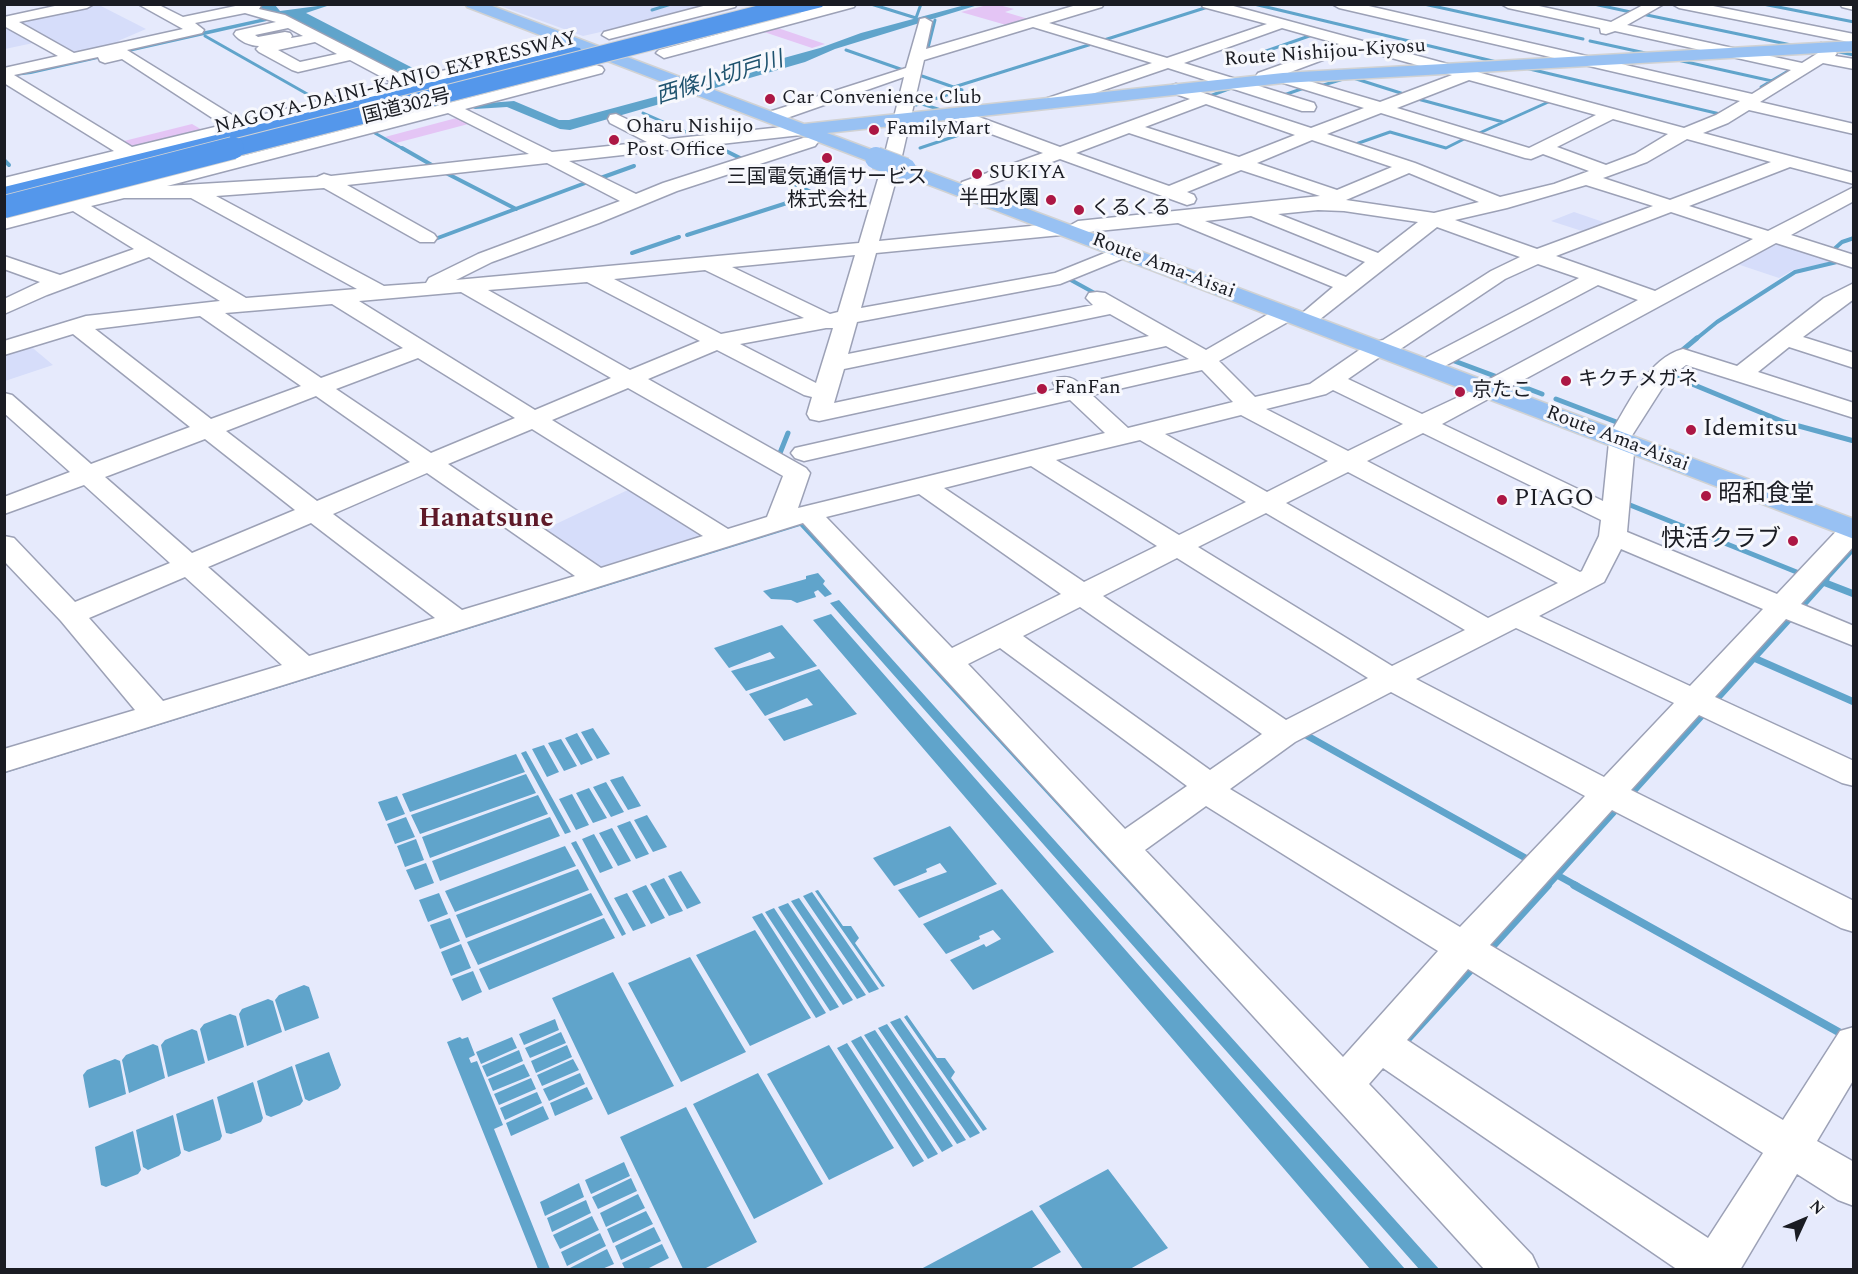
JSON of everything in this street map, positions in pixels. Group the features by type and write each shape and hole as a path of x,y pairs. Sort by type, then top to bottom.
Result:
{"highway":[{"name":"NAGOYA-DAINI-KANJO EXPRESSWAY","path":"4,196 777,4"},
{"name":"NAGOYA-DAINI-KANJO EXPRESSWAY","path":"4,211 798,4"},
{"name":"国道302号","path":"4,196 483,75 706,31 758,15 810,4"},
{"path":"758,15 817,4"},
{"name":"国道302号","path":"4,211 532,81 675,23 733,8 758,15"},
{"path":"4,211 176,171 532,81"},
{"path":"4,196 152,156 350,109"}],"main road":[{"name":"Route Ama-Aisai","path":"472,4 1070,228 1311,315 1383,347 1435,362 1492,388"},
{"name":"Route Ama-Aisai","path":"486,4 603,52"},
{"name":"Route Nishijou-Kiyosu","path":"813,132 901,119 1238,82 1736,53 1823,51 1851,38"},
{"name":"Route Ama-Aisai","path":"699,88 778,115 813,132"},
{"name":"Route Ama-Aisai","path":"907,166 969,186 1122,252 1285,314 1383,347 1623,437 1854,519"},
{"name":"Route Ama-Aisai","path":"1623,437 1853,530"}],"street":[{"path":"5,21 87,4"},
{"path":"150,7 174,4"},
{"path":"664,53 758,15 849,4"},
{"path":"778,115 903,72 914,65 1034,23 1097,4"},
{"path":"1338,4 1587,61 1854,129"},
{"path":"1508,4 1805,68"},
{"path":"1541,64 1657,4"},
{"path":"1679,4 1851,38"},
{"path":"1847,4 1854,6"},
{"path":"1217,5 1687,133 1786,154 1854,179"},
{"path":"181,22 254,6"},
{"path":"254,6 251,11 280,14 311,34 410,83"},
{"path":"6,76 72,58 197,30 150,7"},
{"path":"280,14 241,34 256,42 311,34"},
{"path":"779,522 819,414 834,364 838,321 867,248 926,14"},
{"path":"5,21 72,58"},
{"path":"1034,23 1165,63 1238,82 1348,121"},
{"path":"1050,103 1281,24"},
{"path":"311,34 264,48 298,68 352,55"},
{"path":"1238,82 1354,43"},
{"path":"4,184 545,50"},
{"path":"1311,315 1434,219 1500,204 1587,179 1641,158 1687,133 1722,119 1805,68 1823,51 1854,64"},
{"path":"6,76 125,54 237,126"},
{"path":"439,76 483,75"},
{"path":"1169,193 1314,133 1468,75"},
{"path":"6,76 129,153"},
{"path":"1283,78 1531,154 1613,113"},
{"path":"4,223 487,98 532,81"},
{"path":"1176,89 1314,133 1409,167 1500,204"},
{"path":"969,186 1205,99"},
{"path":"456,106 547,158 635,201"},
{"path":"1813,135 1854,112"},
{"path":"954,114 1222,212"},
{"path":"616,119 667,145"},
{"path":"1128,127 1338,196"},
{"path":"124,192 195,192 328,183 667,145 813,132"},
{"path":"423,289 485,258 813,132"},
{"path":"1542,148 1607,171"},
{"path":"280,153 328,183 428,238"},
{"path":"4,761 808,513 1318,389 1498,275 1538,256 1672,206 1786,154"},
{"path":"1319,204 1409,167"},
{"path":"1587,179 1854,262"},
{"path":"195,192 379,292"},
{"path":"948,662 1423,424 1854,193"},
{"path":"4,348 81,324 204,309 590,275 1319,204 1344,205 1434,219 1656,299"},
{"path":"76,205 242,305"},
{"path":"1251,210 1380,261"},
{"path":"1179,216 1349,285"},
{"path":"4,308 58,282 150,250"},
{"path":"71,615 718,341 838,321 1060,278 1122,252"},
{"path":"4,262 58,282"},
{"path":"707,263 838,321"},
{"path":"590,275 812,390 826,390"},
{"path":"1060,278 1206,361 1247,406 1348,462 1580,583"},
{"path":"1435,362 1597,278"},
{"path":"465,286 630,379 800,463 1075,392 1206,361 1285,314"},
{"path":"1741,374 1832,303 1854,289"},
{"path":"970,295 1075,392 1133,434 1266,503 1486,630"},
{"path":"335,296 726,538"},
{"path":"1832,303 1854,310"},
{"path":"819,414 1026,347 1113,307"},
{"path":"204,309 597,578"},
{"path":"4,314 81,324 207,430 458,621"},
{"path":"834,364 1026,347 1168,339"},
{"path":"1786,339 1854,361"},
{"path":"4,506 420,349"},
{"path":"1122,849 1284,734 1594,576 1614,526 1623,437 1659,375 1683,356 1854,411"},
{"path":"1331,380 1423,424 1614,526 1780,607 1854,637"},
{"path":"4,400 304,668"},
{"path":"1035,458 1391,679 1607,793 1854,918"},
{"path":"923,485 1284,734"},
{"path":"808,513 1516,1269"},
{"path":"1343,1086 1463,949 1853,530"},
{"path":"4,544 71,615 156,714"},
{"path":"1515,616 1854,775"},
{"path":"1002,635 1208,788 1463,949 1854,1186"},
{"path":"1380,1044 1715,1269 1854,1043"}],"shaded area":[{"path":"99,5 146,29 118,41 125,45 74,57 12,21"},
{"path":"498,5 719,5 583,36"},
{"path":"987,5 1014,9 1005,12 1035,21 1013,27 961,12"},
{"path":"5,23 38,42 5,49"},
{"path":"772,26 825,44 812,48 758,30"},
{"path":"464,116 476,122 396,143 385,137"},
{"path":"192,124 204,131 132,149 120,142"},
{"path":"1574,212 1612,225 1588,233 1551,221"},
{"path":"1780,239 1840,260 1793,270 1779,278 1734,263"},
{"path":"28,344 53,365 5,381 4,351"},
{"path":"632,488 704,533 702,536 593,569 539,532"}],"water":[{"path":"333,4 306,13 440,82 423,86 271,20 31,74 15,76 11,74 269,17 256,10 259,5 275,5 280,11"},
{"name":"西條小切戸川","path":"965,5 978,5 835,49 805,62 570,130 560,129 507,107 475,109 458,102 476,98 488,103 514,101 559,120 569,120 707,83 861,33"},
{"path":"804,519 1485,1269 800,526 5,773 5,766"},
{"path":"818,573 825,581 823,584 832,594 825,597 818,590 814,592 816,597 797,603 791,600 771,599 763,591 806,579 806,576"},
{"path":"839,600 1439,1269 1419,1269 830,603"},
{"path":"831,614 1405,1269 1370,1269 813,620"},
{"path":"782,625 817,666 746,691 731,671 775,658 770,652 729,668 714,648"},
{"path":"819,669 857,714 784,741 768,719 813,705 807,698 765,716 749,694"},
{"path":"593,728 610,754 597,759 581,732"},
{"path":"577,733 593,760 581,765 565,738"},
{"path":"561,739 577,766 564,771 548,743"},
{"path":"544,745 559,772 547,777 532,749"},
{"path":"526,751 571,832 565,834 521,753"},
{"path":"516,754 525,772 410,812 402,794"},
{"path":"526,774 536,793 420,834 411,815"},
{"path":"623,776 641,806 628,810 610,780"},
{"path":"606,782 624,812 611,817 593,787"},
{"path":"589,788 607,818 593,823 576,793"},
{"path":"572,794 589,825 576,830 559,799"},
{"path":"538,795 548,814 430,858 422,837"},
{"path":"397,796 405,814 386,821 378,802"},
{"path":"647,815 667,847 653,852 634,820"},
{"path":"406,817 415,837 395,844 387,824"},
{"path":"550,817 560,836 440,881 432,861"},
{"path":"630,821 649,854 636,859 617,826"},
{"path":"950,826 997,884 919,918 898,890 947,872 940,863 926,869 927,872 894,886 873,858"},
{"path":"612,828 631,861 618,866 599,833"},
{"path":"594,834 613,868 600,873 582,839"},
{"path":"416,839 424,860 405,867 397,846"},
{"path":"576,841 626,934 622,936 571,843"},
{"path":"565,846 576,866 455,912 445,891"},
{"path":"426,863 434,883 415,890 406,870"},
{"path":"578,869 589,890 466,938 456,915"},
{"path":"681,871 701,903 687,909 668,876"},
{"path":"664,878 683,911 669,916 650,884"},
{"path":"646,885 665,918 651,924 632,891"},
{"path":"1002,889 1054,952 973,990 950,960 984,944 986,947 1001,939 993,930 979,936 980,939 946,954 923,924"},
{"path":"818,890 843,926 851,926 859,938 855,943 885,986 882,987 815,891"},
{"path":"812,892 879,989 869,993 803,896"},
{"path":"439,893 448,914 428,922 419,900"},
{"path":"591,893 603,915 478,965 467,942"},
{"path":"627,893 646,926 633,931 614,898"},
{"path":"799,898 866,995 857,999 791,901"},
{"path":"788,903 853,1000 843,1005 778,907"},
{"path":"774,908 839,1007 830,1011 765,912"},
{"path":"762,913 826,1013 816,1018 752,917"},
{"path":"450,918 460,941 440,949 430,925"},
{"path":"604,918 615,938 489,990 479,969"},
{"path":"755,930 811,1018 750,1046 696,955"},
{"path":"461,944 471,968 451,976 441,952"},
{"path":"690,957 746,1052 681,1082 628,983"},
{"path":"473,971 482,992 462,1001 452,979"},
{"path":"613,972 674,1086 608,1115 552,998"},
{"path":"304,985 309,987 319,1018 285,1031 275,1000 279,995"},
{"path":"268,999 273,1001 282,1032 247,1046 239,1014 242,1009"},
{"path":"230,1014 236,1016 244,1047 208,1061 200,1029 204,1024"},
{"path":"907,1015 937,1058 945,1058 955,1072 951,1078 987,1129 983,1131 904,1017"},
{"path":"900,1018 980,1133 970,1138 890,1022"},
{"path":"555,1019 559,1030 524,1045 519,1034"},
{"path":"887,1024 966,1140 957,1144 878,1028"},
{"path":"192,1029 197,1031 205,1063 168,1077 161,1045 165,1040"},
{"path":"875,1030 953,1146 942,1152 864,1035"},
{"path":"561,1032 566,1043 530,1058 525,1048"},
{"path":"861,1036 938,1154 928,1159 851,1041"},
{"path":"460,1037 462,1039 468,1037 475,1055 469,1058 471,1063 477,1061 503,1125 494,1129 550,1269 538,1269 447,1042"},
{"path":"512,1037 517,1048 481,1064 476,1052"},
{"path":"847,1043 924,1161 913,1167 837,1048"},
{"path":"153,1044 158,1046 165,1078 129,1093 122,1060 126,1055"},
{"path":"567,1045 572,1057 536,1073 531,1061"},
{"path":"829,1045 894,1148 829,1180 767,1074"},
{"path":"519,1050 523,1061 487,1077 482,1066"},
{"path":"329,1052 341,1085 338,1089 309,1101 305,1099 295,1065"},
{"path":"115,1059 120,1061 126,1094 89,1108 83,1075 87,1070"},
{"path":"573,1059 579,1070 542,1086 537,1075"},
{"path":"524,1064 530,1076 493,1091 488,1079"},
{"path":"292,1066 303,1101 300,1105 271,1117 266,1115 257,1081"},
{"path":"580,1073 585,1084 549,1101 543,1089"},
{"path":"758,1073 823,1184 754,1219 693,1104"},
{"path":"531,1078 536,1089 499,1105 494,1094"},
{"path":"253,1082 263,1118 261,1122 231,1134 226,1133 217,1097"},
{"path":"587,1087 593,1099 555,1116 550,1103"},
{"path":"537,1092 542,1103 505,1120 500,1108"},
{"path":"213,1099 222,1136 220,1140 189,1152 184,1150 176,1114"},
{"path":"543,1106 549,1119 511,1136 506,1123"},
{"path":"686,1107 757,1242 704,1269 683,1269 620,1137"},
{"path":"173,1115 181,1153 148,1170 143,1167 136,1130"},
{"path":"133,1131 141,1170 138,1174 106,1187 101,1185 95,1147"},
{"path":"624,1162 630,1176 591,1194 585,1180"},
{"path":"1108,1169 1168,1248 1130,1269 1083,1269 1039,1206"},
{"path":"631,1178 637,1191 598,1209 592,1197"},
{"path":"579,1183 584,1197 545,1216 540,1202"},
{"path":"638,1194 645,1208 606,1227 600,1213"},
{"path":"586,1200 591,1213 552,1232 547,1218"},
{"path":"1032,1210 1061,1252 1030,1269 921,1269"},
{"path":"646,1211 653,1224 613,1243 607,1229"},
{"path":"592,1216 599,1230 560,1249 553,1235"},
{"path":"654,1227 661,1241 621,1260 615,1246"},
{"path":"600,1233 606,1246 567,1266 561,1252"},
{"path":"662,1244 669,1258 647,1269 625,1269 622,1263"},
{"path":"607,1249 614,1264 602,1269 568,1269"}],"waterway":[{"path":"652,10 671,4"},
{"path":"871,4 916,18"},
{"path":"916,18 921,4"},
{"path":"1254,4 1501,63"},
{"path":"1424,4 1583,39"},
{"path":"1594,4 1635,13"},
{"path":"1763,4 1854,22"},
{"path":"1101,41 1211,6"},
{"path":"1642,14 1796,46"},
{"path":"927,52 935,20"},
{"path":"1226,65 1315,34"},
{"path":"205,36 316,99"},
{"path":"1590,41 1650,54"},
{"path":"954,87 1095,43"},
{"path":"846,50 906,71"},
{"path":"1839,52 1854,55"},
{"path":"1673,59 1771,81"},
{"path":"1521,67 1720,114 1723,112"},
{"path":"1771,81 1795,67"},
{"path":"916,105 962,90 919,75"},
{"path":"1317,87 1350,77 1407,95"},
{"path":"1761,87 1771,81"},
{"path":"1207,97 1234,87"},
{"path":"1281,96 1307,87"},
{"path":"1414,98 1503,122"},
{"path":"1475,135 1555,99"},
{"path":"922,104 944,111"},
{"name":"西條小切戸川","path":"643,113 702,139"},
{"path":"920,148 983,127"},
{"path":"373,132 405,150"},
{"path":"1353,145 1390,132 1446,148 1470,136"},
{"path":"709,143 723,150"},
{"path":"402,148 437,168"},
{"path":"720,148 746,161"},
{"path":"4,160 9,165"},
{"path":"687,235 815,194 751,163"},
{"path":"595,180 634,166"},
{"path":"444,172 516,209"},
{"path":"516,209 588,182"},
{"path":"435,239 516,209"},
{"path":"632,253 679,237"},
{"path":"1832,251 1842,242 1854,238"},
{"path":"1696,339 1717,322 1795,272 1841,261"},
{"path":"1069,279 1100,296"},
{"path":"1679,353 1697,338"},
{"path":"1449,359 1500,378"},
{"path":"1675,377 1784,422 1854,441"},
{"path":"1513,383 1542,394"},
{"path":"1556,399 1619,423 1621,420"},
{"path":"778,458 788,433"},
{"path":"1630,505 1799,573"},
{"path":"1825,580 1854,548"},
{"path":"1823,582 1826,579"},
{"path":"1799,609 1823,582"},
{"path":"1823,582 1854,594"},
{"path":"1713,703 1792,616"},
{"path":"1754,658 1854,702"},
{"path":"1629,796 1705,712"},
{"path":"1304,734 1529,860"},
{"path":"1547,886 1620,805"},
{"path":"1557,875 1577,886"},
{"path":"1488,951 1548,885"},
{"path":"1574,885 1844,1035"},
{"path":"1403,1044 1475,965"}],"place":[{"name":"Car Convenience Club","path":"770,99"},
{"name":"FamilyMart","path":"874,130"},
{"name":"Oharu Nishijo Post Office","path":"614,140"},
{"name":"三国電気通信サービス 株式会社","path":"827,158"},
{"name":"SUKIYA","path":"977,174"},
{"name":"半田水園","path":"1051,200"},
{"name":"くるくる","path":"1079,210"},
{"name":"キクチメガネ","path":"1566,381"},
{"name":"FanFan","path":"1042,389"},
{"name":"京たこ","path":"1460,392"},
{"name":"Idemitsu","path":"1691,430"},
{"name":"昭和食堂","path":"1706,496"},
{"name":"PIAGO","path":"1502,500"},
{"name":"快活クラブ","path":"1793,541"}],"district":[{"name":"Hanatsune","path":"486,521"}]}
